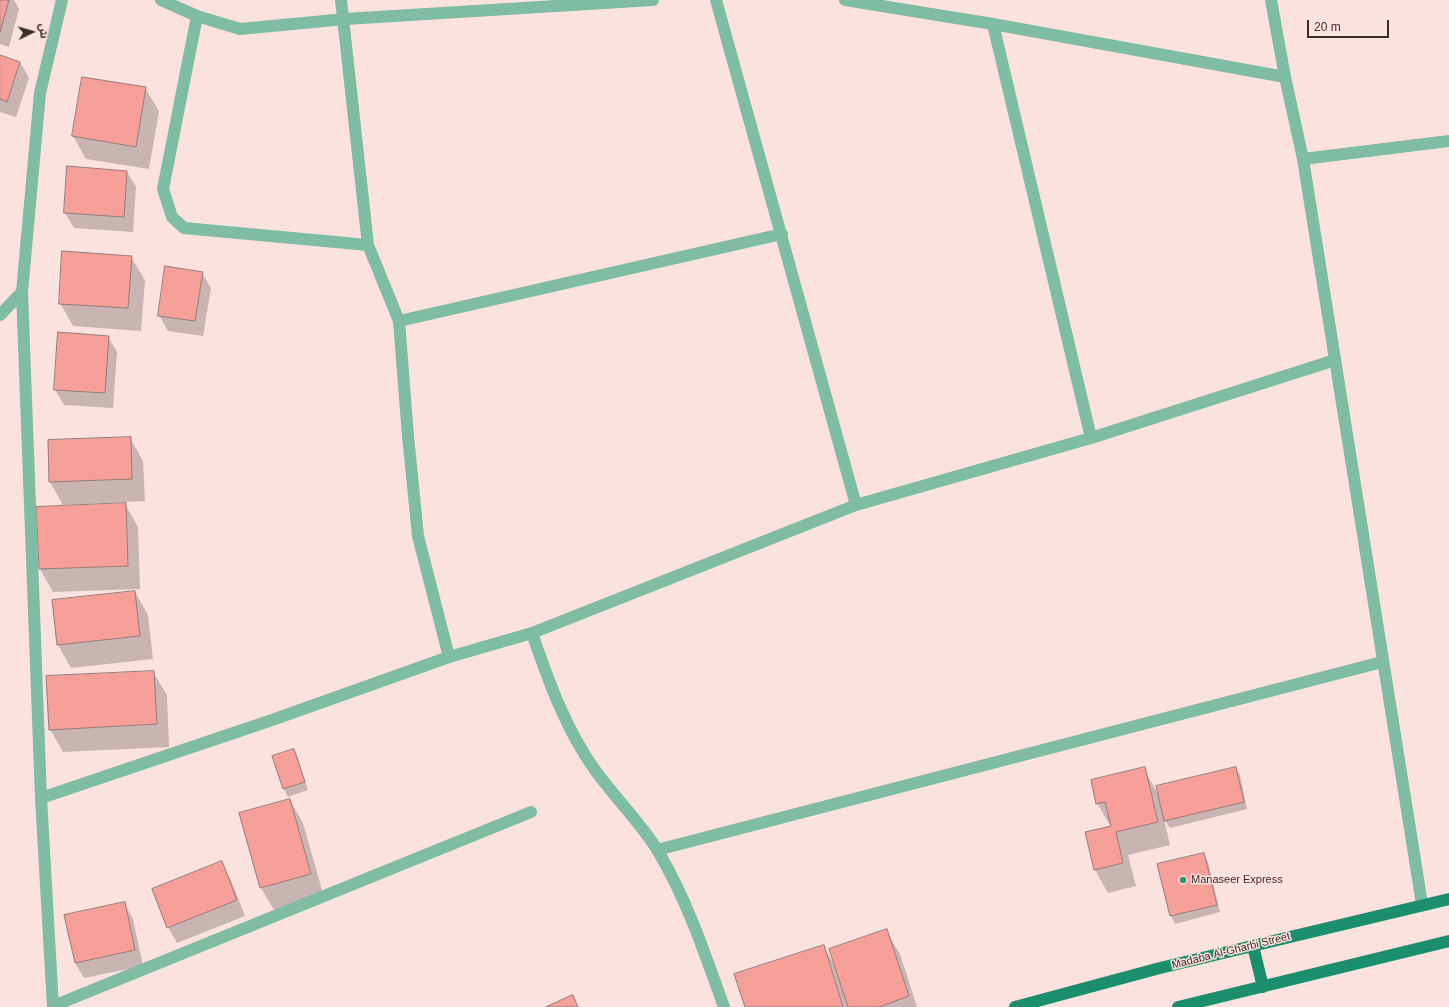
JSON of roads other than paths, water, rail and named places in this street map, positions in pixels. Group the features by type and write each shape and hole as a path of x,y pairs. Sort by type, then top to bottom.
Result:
{"main road":[{"name":"Madaba Al-Gharbi Street","path":"1015,1007 1160,968 1422,904 1449,899"},
{"path":"1178,1007 1449,941"},
{"path":"1253,946 1263,987"}],"street":[{"path":"62,0 40,93 22,292 41,798 53,1006 531,812"},
{"path":"161,0 197,16 240,29 345,19 653,0"},
{"path":"341,0 345,19 368,245 399,321 418,536 449,657"},
{"path":"716,0 856,505"},
{"path":"845,0 993,24 1285,77"},
{"path":"1271,0 1285,77 1303,159 1382,662 1422,904"},
{"path":"197,16 163,189 172,216 184,228 368,245"},
{"path":"993,24 1091,438"},
{"path":"1303,159 1449,141"},
{"path":"399,321 782,234"},
{"path":"0,315 22,292"},
{"path":"41,798 272,720 449,657 532,633 856,505 1091,438 1335,360"},
{"path":"532,633 545,674 577,743 594,770 657,850 678,888 698,934 724,1007"},
{"path":"657,850 1382,662"}],"place":[{"name":"Manaseer Express","path":"1183,880"}]}
